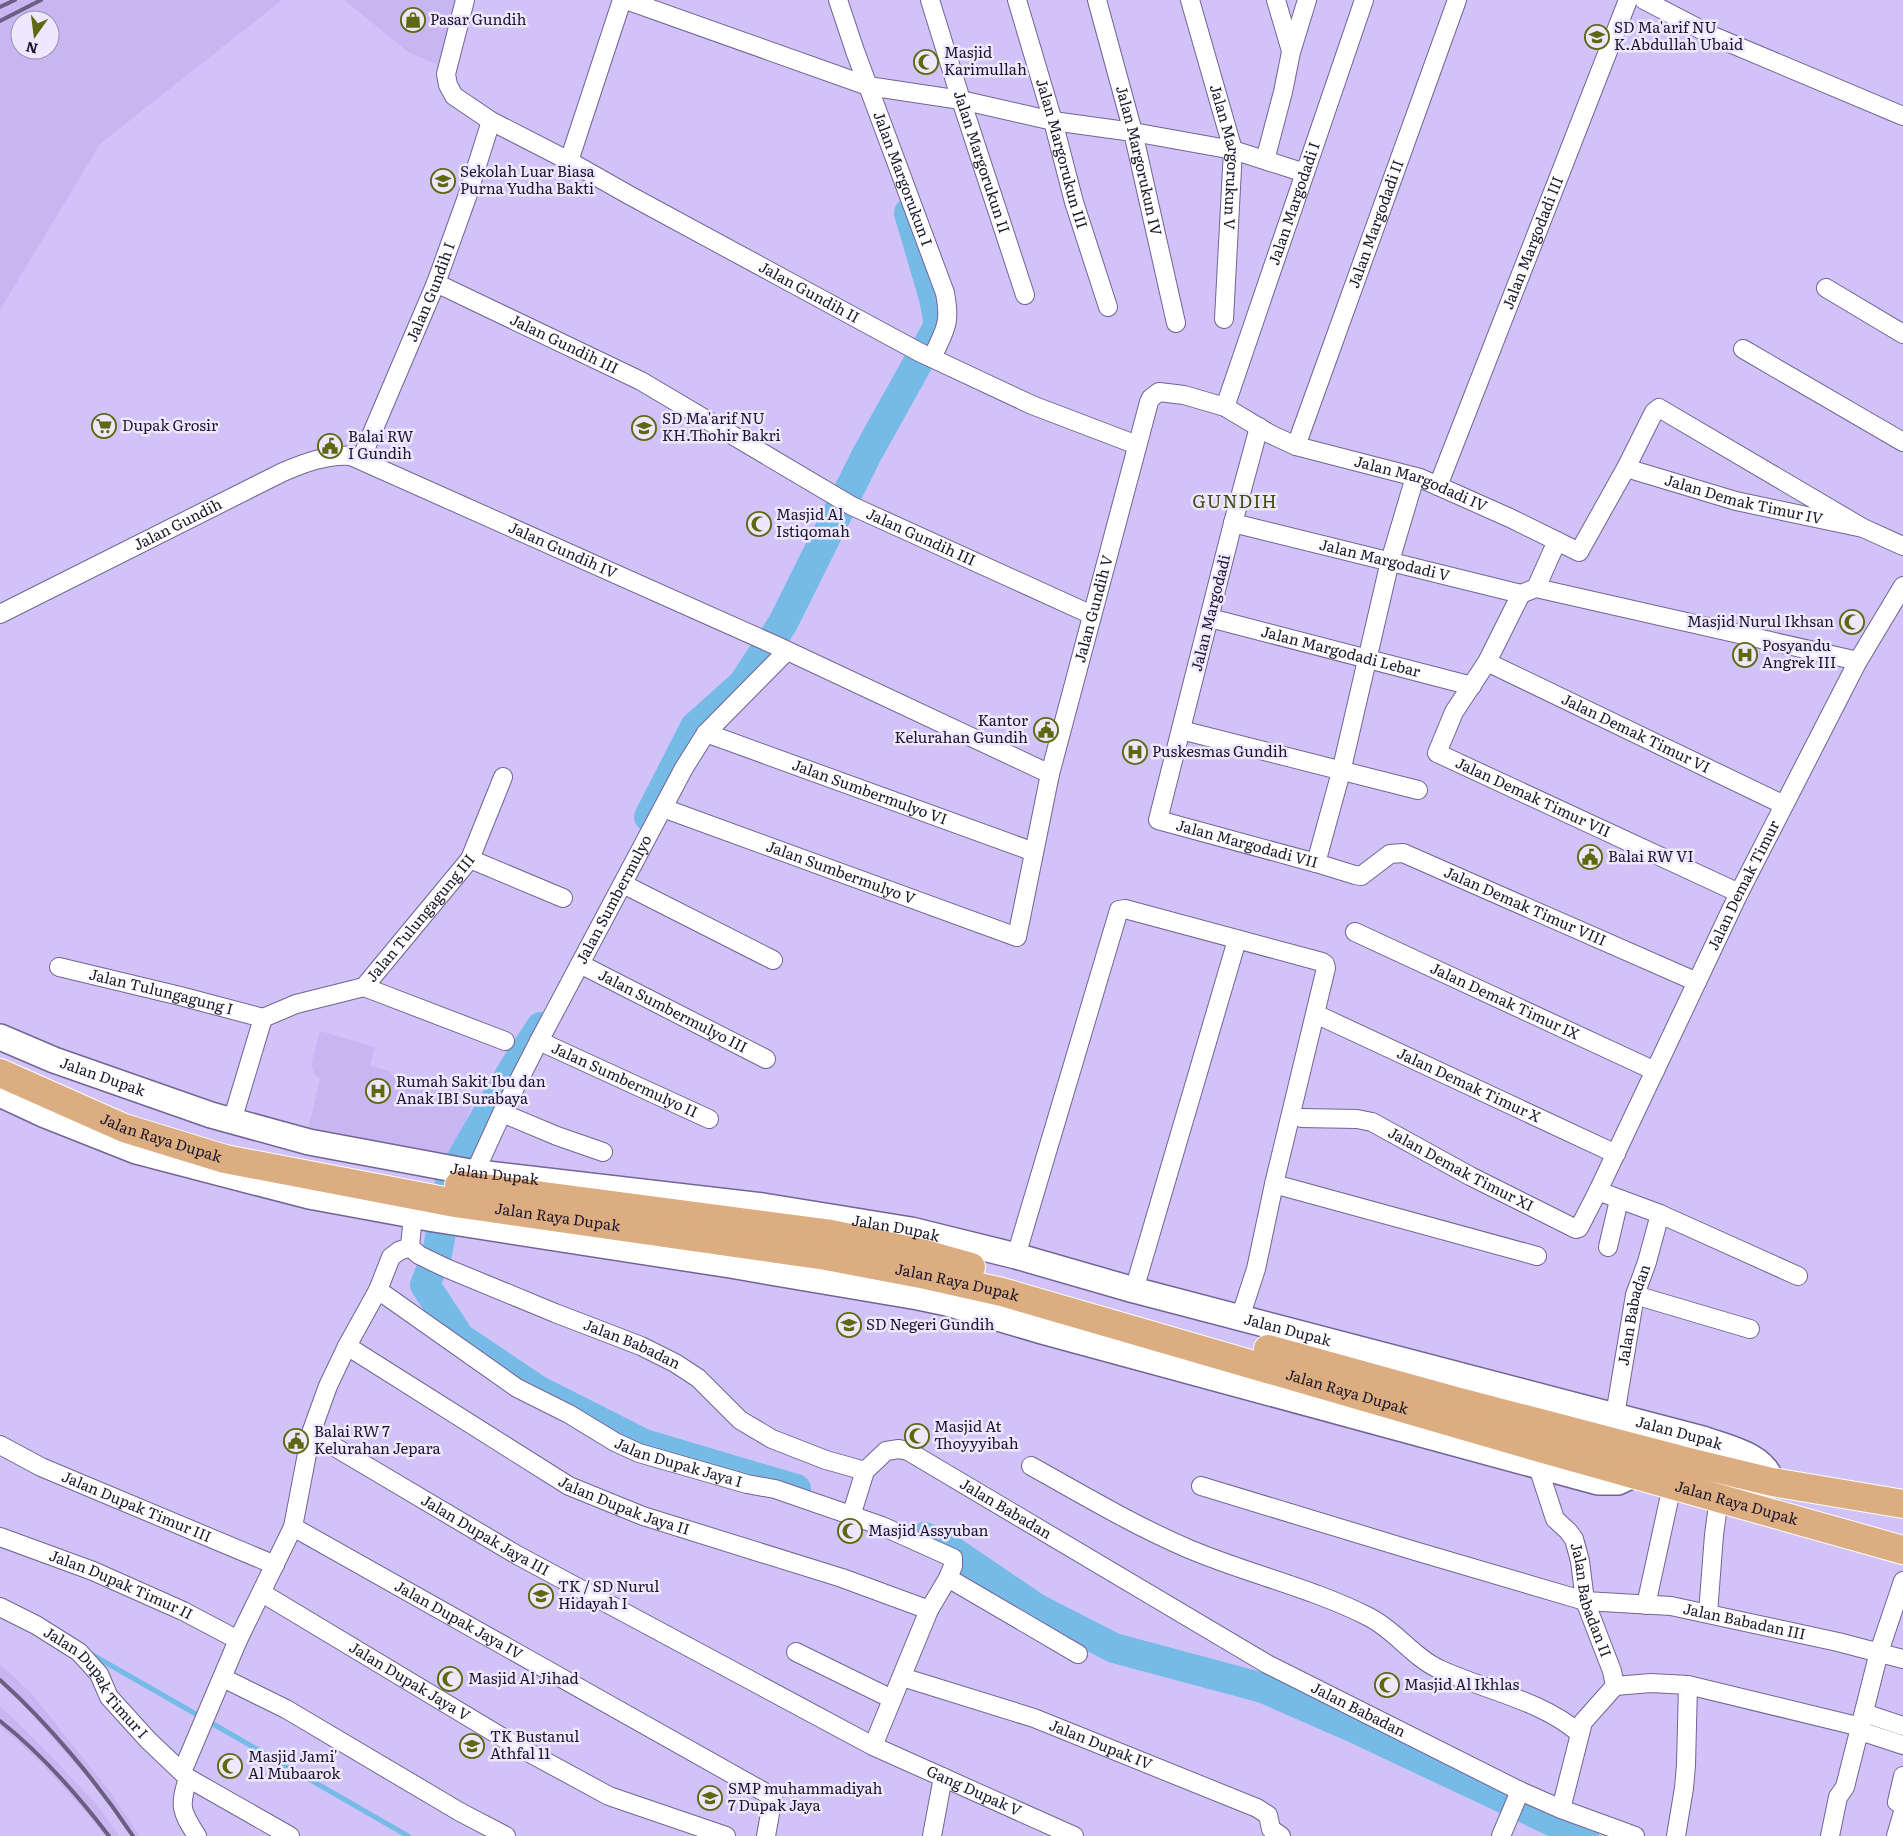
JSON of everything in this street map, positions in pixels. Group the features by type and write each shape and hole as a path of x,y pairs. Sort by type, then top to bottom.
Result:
{"main road":[{"name":"Jalan Dupak","path":"0,1037 31,1059 232,1121 309,1142 448,1194"},
{"name":"Jalan Raya Dupak","path":"0,1055 31,1059 130,1111 232,1142 264,1166"},
{"name":"Jalan Raya Dupak","path":"0,1073 124,1128 225,1159 826,1256 992,1290 1046,1318 1719,1498 1903,1550"},
{"name":"Jalan Dupak","path":"0,1094 45,1115 136,1151 264,1166 309,1196 448,1194 804,1212 911,1230 1016,1256 1134,1290 1703,1439 1752,1458 1765,1466 1772,1482"},
{"name":"Jalan Raya Dupak","path":"448,1194 830,1234 925,1254 1015,1277 1443,1398 1772,1482 1903,1504"},
{"path":"1046,1318 1536,1464 1604,1482 1618,1482 1633,1475"}],"street":[{"name":"Jalan Gundih II","path":"465,0 446,74 448,85 454,96 491,121 569,161 927,356 1032,405 1137,446"},
{"path":"569,161 622,0"},
{"path":"626,0 864,84 961,100 1053,121 1133,132 1233,150 1305,173"},
{"name":"Jalan Margorukun I","path":"838,0 864,84 944,293 948,312 947,326 927,356"},
{"name":"Jalan Margorukun II","path":"930,0 1025,295"},
{"name":"Jalan Margorukun III","path":"1017,0 1053,121 1074,202 1108,307"},
{"name":"Jalan Margorukun IV","path":"1097,0 1133,132 1176,322"},
{"name":"Jalan Margorukun V","path":"1190,0 1233,150 1224,320"},
{"path":"1276,0 1291,52"},
{"path":"1265,160 1283,92 1291,52 1307,0"},
{"name":"Jalan Margodadi I","path":"1225,407 1364,0"},
{"name":"Jalan Margodadi II","path":"1296,446 1457,0"},
{"name":"Jalan Margodadi III","path":"1438,486 1628,0"},
{"path":"1644,0 1713,36 1903,116"},
{"name":"Jalan Gundih I","path":"360,459 436,283 467,197 491,121"},
{"name":"Jalan Gundih III","path":"436,283 640,381 846,502 1092,615"},
{"path":"1826,288 1903,334"},
{"path":"1743,349 1903,442"},
{"name":"Jalan Gundih V","path":"1017,937 1050,774 1149,402 1159,392 1184,395 1225,407 1259,427"},
{"name":"Jalan Demak Timur IV","path":"1863,528 1736,501 1626,468 1654,412 1658,408 1863,528 1903,546"},
{"name":"Jalan Margodadi IV","path":"1259,427 1296,446 1415,476 1579,552 1626,468"},
{"name":"Jalan Margodadi","path":"1163,800 1259,427"},
{"name":"Jalan Gundih","path":"0,614 283,472 307,462 341,455 360,459"},
{"name":"Jalan Gundih IV","path":"360,459 776,646 1050,774"},
{"path":"1316,862 1342,772 1390,561 1415,476"},
{"name":"Jalan Margodadi V","path":"1233,523 1390,561 1858,661"},
{"path":"1472,686 1557,541"},
{"name":"Jalan Demak Timur","path":"1598,1191 1739,892 1858,661 1903,586"},
{"name":"Jalan Margodadi Lebar","path":"1210,618 1472,686"},
{"name":"Jalan Sumbermulyo","path":"448,1194 502,1113 538,1041 684,768 706,733 776,646"},
{"name":"Jalan Demak Timur VI","path":"1487,662 1784,806"},
{"name":"Jalan Demak Timur VII","path":"1472,686 1454,712 1437,753 1739,892"},
{"path":"1181,730 1418,790"},
{"name":"Jalan Sumbermulyo VI","path":"706,733 1034,852"},
{"name":"Jalan Tulungagung III","path":"263,1018 296,1004 364,987 470,859 503,777"},
{"name":"Jalan Margodadi VII","path":"1163,800 1158,818 1160,822 1316,862 1355,875"},
{"name":"Jalan Sumbermulyo V","path":"663,808 1017,937"},
{"name":"Jalan Demak Timur VIII","path":"1355,875 1361,876 1390,854 1403,853 1696,982"},
{"path":"470,859 563,898"},
{"path":"623,884 773,960"},
{"path":"1016,1256 1120,910 1125,909 1322,962 1326,966 1274,1184 1256,1269 1240,1318"},
{"name":"Jalan Demak Timur IX","path":"1354,932 1655,1071"},
{"path":"1134,1290 1237,940"},
{"name":"Jalan Sumbermulyo III","path":"580,964 766,1059"},
{"name":"Jalan Tulungagung I","path":"59,967 263,1018"},
{"path":"364,987 506,1041"},
{"name":"Jalan Demak Timur X","path":"1320,1016 1616,1154"},
{"path":"232,1121 263,1018"},
{"name":"Jalan Sumbermulyo II","path":"538,1041 709,1119"},
{"path":"502,1113 557,1136 603,1152"},
{"name":"Jalan Demak Timur XI","path":"1300,1118 1357,1119 1372,1122 1470,1176 1576,1229 1579,1228 1598,1191"},
{"path":"1274,1184 1537,1256"},
{"path":"1598,1191 1660,1214 1798,1276"},
{"path":"197,1836 184,1816 182,1802 185,1775 238,1640 294,1527 311,1433 328,1386 347,1346 378,1290 391,1257 399,1250 415,1251 448,1194"},
{"path":"1608,1246 1620,1200"},
{"name":"Jalan Babadan","path":"1615,1415 1635,1295 1647,1262 1660,1214"},
{"name":"Jalan Babadan","path":"415,1251 446,1268 641,1346 675,1363 698,1378 740,1420 772,1439 826,1460 866,1470 886,1452 908,1451 1267,1664 1519,1792 1635,1836"},
{"name":"Jalan Dupak Jaya I","path":"378,1290 517,1388 569,1414 615,1442 639,1453 747,1484 854,1508 882,1526 953,1558 953,1566 948,1578 929,1610 873,1746"},
{"path":"1635,1295 1750,1329"},
{"name":"Jalan Dupak Jaya II","path":"347,1346 569,1486 644,1516 842,1578 929,1610"},
{"name":"Jalan Dupak Jaya III","path":"311,1433 517,1555 873,1746"},
{"name":"Jalan Dupak Timur III","path":"0,1445 41,1467 275,1565"},
{"name":"Jalan Babadan II","path":"1536,1464 1554,1519 1574,1539 1580,1561 1585,1600 1612,1671 1615,1686"},
{"path":"1031,1466 1130,1520 1187,1548 1287,1583 1368,1616 1385,1626 1438,1669 1549,1712 1569,1724 1579,1733"},
{"path":"854,1508 866,1470"},
{"name":"Jalan Babadan III","path":"1201,1486 1585,1600 1671,1606 1903,1659"},
{"path":"1646,1605 1672,1486"},
{"path":"1708,1613 1714,1534 1719,1498"},
{"name":"Jalan Dupak Jaya IV","path":"294,1527 773,1797 766,1836"},
{"name":"Jalan Dupak Timur II","path":"0,1537 102,1575 183,1611 238,1640"},
{"path":"948,1578 1078,1654"},
{"path":"1830,1836 1838,1796 1845,1787 1879,1652 1903,1581"},
{"name":"Jalan Dupak Jaya V","path":"262,1593 515,1745 609,1796 726,1836"},
{"name":"Jalan Dupak Timur I","path":"0,1607 36,1625 79,1652 99,1674 109,1698 185,1775 290,1836"},
{"path":"796,1652 892,1699"},
{"name":"Jalan Dupak IV","path":"902,1677 1034,1718 1257,1808 1268,1815 1271,1829 1281,1836"},
{"path":"223,1678 286,1709 460,1812 506,1836"},
{"path":"1561,1808 1583,1722 1615,1686 1652,1683 1688,1685 1861,1724 1903,1726"},
{"path":"1676,1836 1686,1764 1688,1685"},
{"path":"1861,1724 1903,1745"},
{"name":"Gang Dupak V","path":"873,1746 1074,1836"},
{"path":"932,1836 943,1776"},
{"path":"1903,1776 1897,1802 1903,1806"},
{"path":"1501,1836 1519,1792"},
{"path":"1896,1836 1903,1812"}],"shaded area":[{"path":"0,0 282,0 100,144 0,310"},
{"name":"Pasar Gundih","path":"344,0 462,0 445,68 408,52"},
{"name":"Rumah Sakit Ibu dan Anak IBI Surabaya","path":"320,1031 375,1047 370,1066 390,1071 393,1076 472,1102 452,1164 307,1134 320,1079 314,1074 311,1064"},
{"path":"0,1664 31,1693 111,1793 140,1836 131,1836 105,1798 20,1701 0,1682"},
{"path":"0,1706 98,1806 119,1836 105,1836 85,1811 39,1761 0,1726"}],"waterway":[{"path":"649,817 695,727 743,684 783,623 867,454 939,325 934,298 909,213"},
{"path":"541,1027 514,1068 451,1177 437,1254 425,1285 460,1338 539,1391 644,1444 796,1489"},
{"path":"925,1537 946,1547 1036,1608 1114,1648 1263,1688 1352,1727 1584,1836"},
{"path":"91,1654 201,1717"},
{"path":"208,1721 408,1836"}],"railway":[{"path":"0,7 15,0"},
{"path":"0,21 41,0"},
{"path":"0,1680 54,1734 104,1795 133,1836"},
{"path":"0,1721 58,1775 109,1836"}],"place":[{"name":"Pasar Gundih","path":"413,20"},
{"name":"SD Ma'arif NU K.Abdullah Ubaid","path":"1597,37"},
{"name":"Masjid Karimullah","path":"926,62"},
{"name":"Sekolah Luar Biasa Purna Yudha Bakti","path":"443,181"},
{"name":"Dupak Grosir","path":"104,426"},
{"name":"SD Ma'arif NU KH.Thohir Bakri","path":"644,428"},
{"name":"Balai RW I Gundih","path":"330,446"},
{"name":"Masjid Al Istiqomah","path":"759,524"},
{"name":"Masjid Nurul Ikhsan","path":"1852,622"},
{"name":"Posyandu Angrek III","path":"1745,655"},
{"name":"Kantor Kelurahan Gundih","path":"1046,730"},
{"name":"Puskesmas Gundih","path":"1135,752"},
{"name":"Balai RW VI","path":"1590,857"},
{"name":"Rumah Sakit Ibu dan Anak IBI Surabaya","path":"378,1091"},
{"name":"SD Negeri Gundih","path":"849,1325"},
{"name":"Masjid At Thoyyyibah","path":"917,1436"},
{"name":"Balai RW 7 Kelurahan Jepara","path":"296,1441"},
{"name":"Masjid Assyuban","path":"850,1531"},
{"name":"TK / SD Nurul Hidayah I","path":"541,1596"},
{"name":"Masjid Al Jihad","path":"450,1679"},
{"name":"Masjid Al Ikhlas","path":"1387,1685"},
{"name":"TK Bustanul Athfal 11","path":"472,1746"},
{"name":"Masjid Jami' Al Mubaarok","path":"230,1766"},
{"name":"SMP muhammadiyah 7 Dupak Jaya","path":"710,1798"}],"district":[{"name":"GUNDIH","path":"1235,502"}]}
